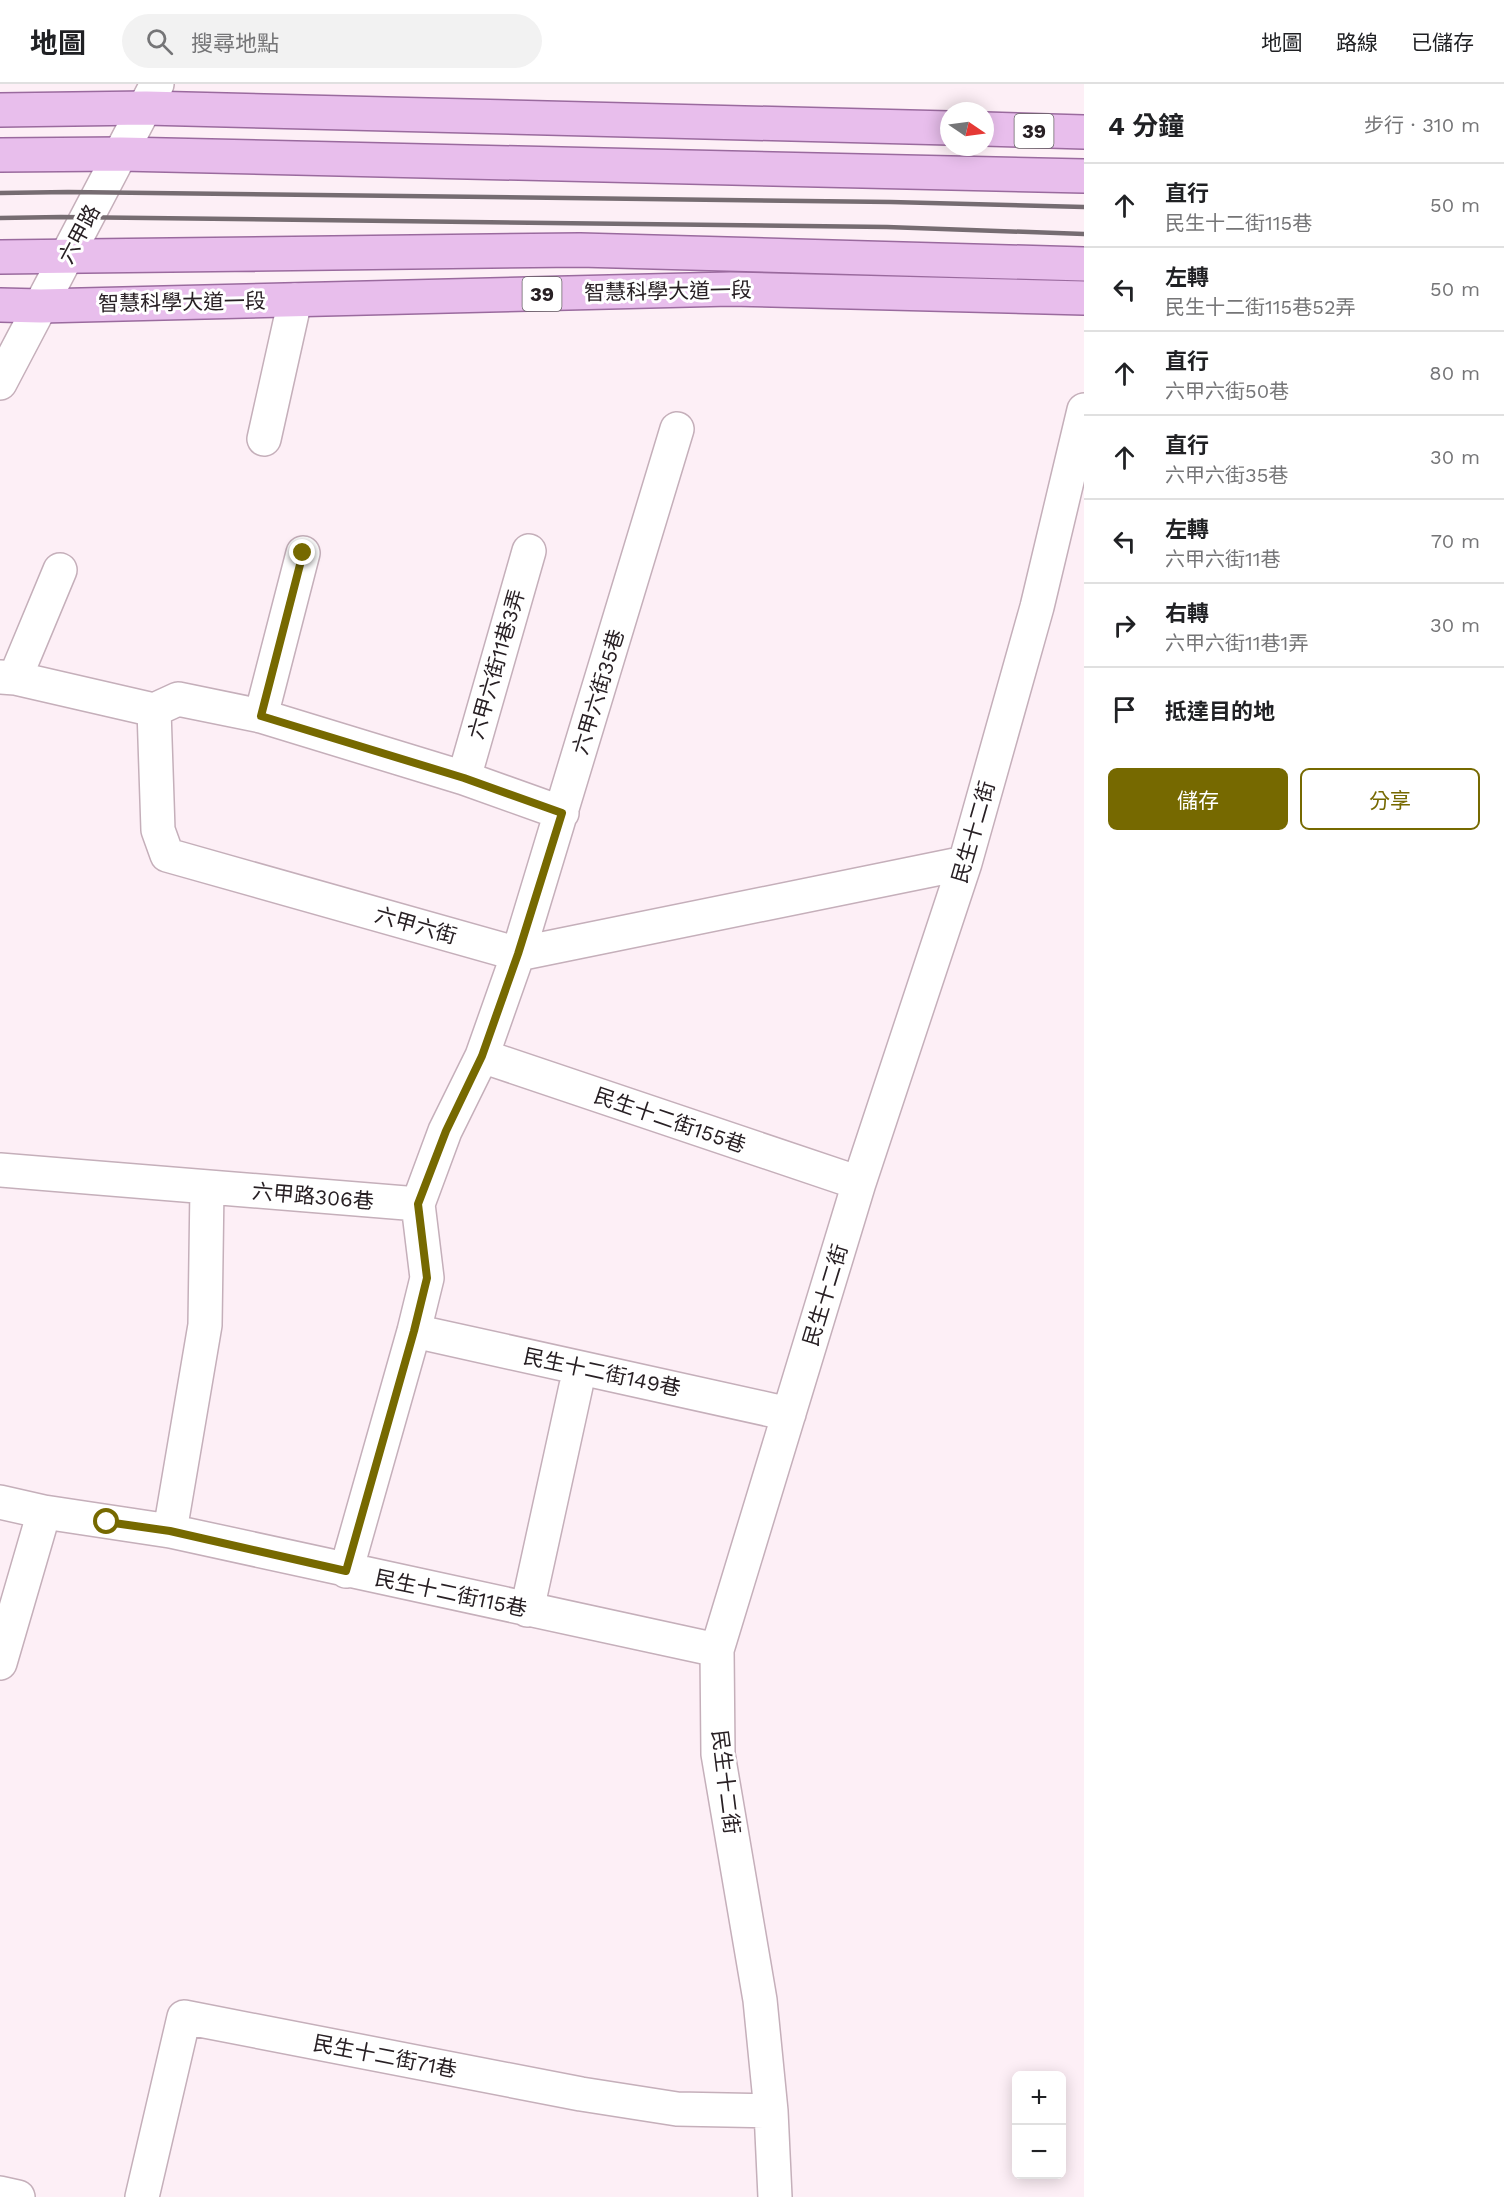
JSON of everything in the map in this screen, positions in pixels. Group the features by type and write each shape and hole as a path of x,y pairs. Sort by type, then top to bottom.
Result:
{"main road":[{"path":"0,110 151,96 940,128"},
{"name":"39","path":"994,129 1084,132"},
{"name":"39","path":"0,155 121,154 1084,176"},
{"name":"智慧科學大道一段","path":"0,257 580,250 1084,264"},
{"name":"智慧科學大道一段","path":"0,305 41,306 730,289 1084,298"}],"street":[{"name":"六甲路","path":"0,383 151,96"},
{"path":"264,439 295,300"},
{"name":"民生十二街","path":"776,2197 771,2111 760,2000 718,1754 717,1650 859,1183 965,863 1037,607 1084,410"},
{"name":"六甲六街35巷","path":"418,1204 446,1131 482,1056 518,954 677,429"},
{"name":"六甲六街11巷3弄","path":"464,778 529,551"},
{"path":"261,716 303,553"},
{"path":"60,570 8,677 154,710 178,699 261,716 464,778 562,813"},
{"name":"六甲六街","path":"154,710 158,830 167,855 518,954 965,863"},
{"name":"民生十二街155巷","path":"482,1056 859,1183"},
{"name":"六甲路306巷","path":"0,1170 418,1204"},
{"path":"170,1531 205,1325 207,1187"},
{"path":"346,1571 427,1278 418,1204"},
{"name":"民生十二街149巷","path":"414,1331 789,1414"},
{"path":"527,1610 576,1386"},
{"name":"民生十二街115巷","path":"0,1502 44,1512 170,1531 717,1650"},
{"path":"0,1664 44,1512"},
{"name":"民生十二街71巷","path":"142,2197 184,2017 591,2096 677,2109 771,2111"},
{"path":"0,2193 18,2197"}],"railway":[{"path":"0,193 891,202 1084,207"},
{"path":"0,218 887,227 1084,234"}],"route":[{"path":"107,1522 170,1531 346,1571 427,1278 418,1204 446,1131 482,1056 518,954 562,813 464,778 261,716 303,553"}]}
